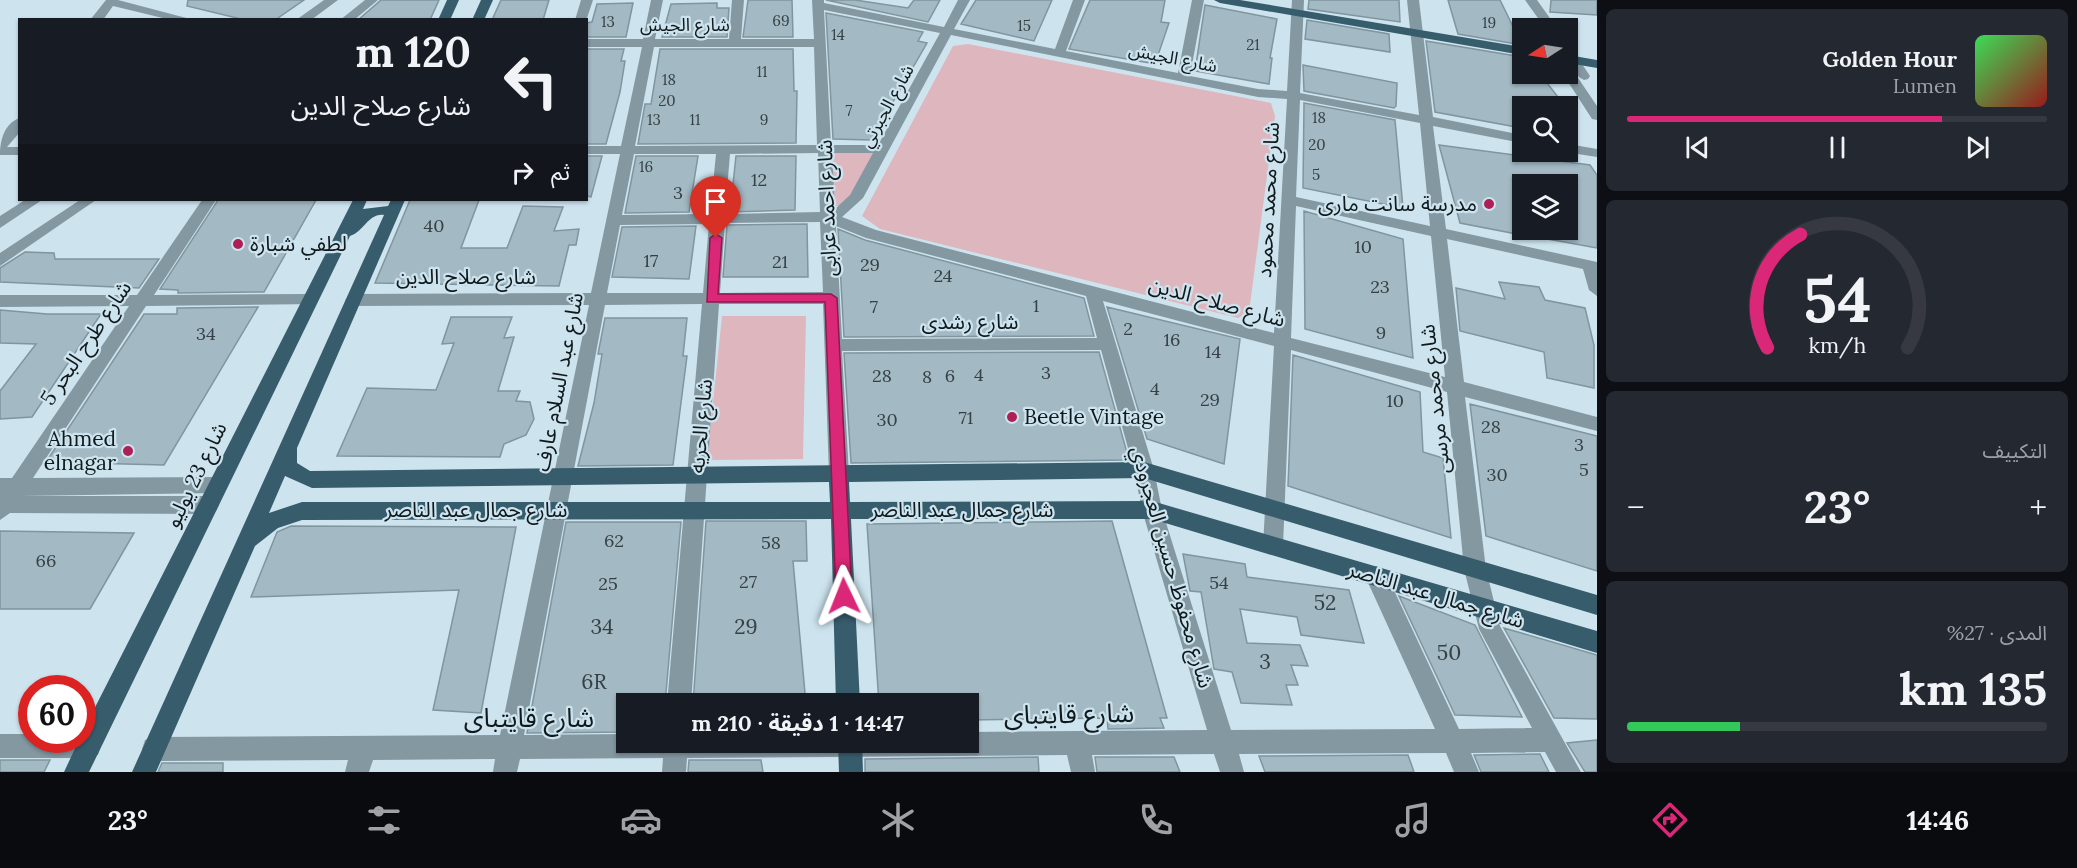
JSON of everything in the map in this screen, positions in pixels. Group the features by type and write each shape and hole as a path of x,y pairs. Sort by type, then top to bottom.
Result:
{"main road":[{"path":"445,18 453,0"},
{"path":"479,18 487,0"},
{"path":"1220,0 1298,7 1418,33 1512,49"},
{"path":"1578,62 1597,64"},
{"name":"شارع 23 يوليو","path":"96,730 360,201"},
{"path":"338,244 369,212 394,206"},
{"path":"144,772 394,206"},
{"name":"شارع جمال عبد الناصر","path":"288,447 286,462 290,469 296,476 312,480 1144,470 1597,605"},
{"name":"شارع احمد عرابى","path":"839,474 848,693"},
{"name":"شارع جمال عبد الناصر","path":"246,541 271,520 302,511 1152,510 1597,642"},
{"name":"شارع 23 يوليو","path":"76,772 85,753"},
{"path":"850,753 851,772"}],"street":[{"path":"127,18 159,0"},
{"path":"306,18 332,0"},
{"path":"349,18 372,0"},
{"path":"582,18 587,0"},
{"name":"شارع عبد السلام عارف","path":"505,772 657,0"},
{"path":"735,43 738,0"},
{"name":"شارع الجبرتي","path":"828,217 840,212 856,198 964,0"},
{"path":"1059,54 1079,0"},
{"path":"1183,78 1198,0"},
{"name":"شارع محمد مرسى","path":"1413,0 1475,569 1490,629 1569,772"},
{"path":"1519,0 1531,18"},
{"path":"1532,0 1544,18"},
{"path":"98,18 111,1 180,18"},
{"name":"شارع الجيش","path":"818,2 948,32 1258,93 1294,96 1512,137"},
{"name":"شارع احمد عرابى","path":"818,2 839,474"},
{"name":"شارع محمد محمود","path":"1273,546 1298,7"},
{"name":"شارع الجيش","path":"588,43 820,43"},
{"path":"1578,72 1597,94"},
{"path":"1578,79 1597,116"},
{"path":"0,149 18,125"},
{"path":"0,149 18,151"},
{"name":"شارع الحريه","path":"680,693 723,149"},
{"path":"588,150 884,149"},
{"path":"1578,150 1597,153"},
{"path":"1289,200 1593,266 1597,290"},
{"path":"0,223 33,201"},
{"path":"0,261 88,201"},
{"name":"شارع طرح البحر 5","path":"4,498 208,201"},
{"path":"614,220 828,217"},
{"name":"شارع صلاح الدين","path":"828,217 871,234 1597,424"},
{"name":"شارع محفوظ حسين العجرودي","path":"1093,293 1144,470 1152,510 1232,772"},
{"name":"شارع صلاح الدين","path":"352,300 831,298"},
{"path":"0,302 310,300"},
{"name":"شارع رشدى","path":"833,345 1107,344"},
{"path":"4,498 218,485"},
{"path":"4,498 209,505"},
{"path":"1376,576 1467,772"},
{"name":"شارع قايتباى","path":"979,742 1552,740"},
{"path":"1077,742 1083,772"},
{"name":"شارع قايتباى","path":"154,749 616,745"},
{"path":"0,746 18,746"},
{"path":"357,772 364,748"},
{"path":"674,772 675,753"}],"shaded area":[{"path":"968,44 1271,103 1275,116 1249,312 1238,318 880,229 862,216 953,46"},
{"path":"830,151 879,152 845,206 832,206"},
{"path":"722,316 806,316 803,459 707,460"}],"building":[{"path":"188,0 304,0 278,18 237,18 187,6"},
{"path":"381,0 439,0 431,18 360,18"},
{"path":"501,0 549,0 544,18 493,18"},
{"path":"748,0 792,0 793,37 743,37"},
{"path":"826,0 855,0 908,8 914,0 940,0 928,22"},
{"path":"976,0 1052,0 1034,41 961,24"},
{"path":"1090,0 1165,0 1161,22 1169,23 1155,64 1069,49"},
{"path":"1309,0 1399,0 1400,22 1308,9"},
{"path":"1448,0 1500,0 1512,25 1512,43 1458,34"},
{"path":"1551,0 1597,0 1597,15 1550,12"},
{"path":"633,3 626,37 588,37 588,23 592,22 597,4"},
{"path":"717,3 717,8 729,8 727,37 662,37 671,4"},
{"path":"1205,5 1277,19 1270,58 1272,58 1269,84 1195,71"},
{"path":"826,13 923,32 918,41 927,43 871,140 833,139"},
{"path":"1307,20 1389,34 1390,52 1305,39"},
{"path":"1426,41 1512,55 1512,84 1548,84 1557,96 1512,96 1512,126 1435,112"},
{"path":"588,49 624,49 621,61 625,61 620,92 606,144 588,144"},
{"path":"660,49 793,49 794,91 797,91 796,143 638,144 645,104 651,104"},
{"path":"1303,65 1397,83 1396,106 1394,108 1304,91"},
{"path":"1304,103 1395,120 1403,208 1303,188"},
{"name":"مدرسة سانت مارى","path":"1439,145 1512,155 1512,162 1567,162 1590,165 1597,175 1597,248 1553,240 1578,240 1578,174 1512,174 1512,233 1460,223"},
{"path":"588,156 602,156 591,197 588,196"},
{"path":"636,156 698,156 689,212 625,213"},
{"path":"736,156 796,156 795,210 730,212"},
{"name":"لطفي شبارة","path":"217,201 315,201 264,292 178,293 178,290 160,289"},
{"path":"410,201 479,201 461,248 507,248 523,206 563,207 554,231 579,229 576,245 569,245 559,286 375,283"},
{"path":"1304,211 1403,239 1413,358 1305,329"},
{"path":"807,224 808,277 723,277 727,225"},
{"path":"696,226 689,279 612,277 622,227"},
{"path":"838,229 865,240 1084,298 1094,336 844,337"},
{"path":"25,252 54,253 55,259 159,259 139,288 0,282 0,268"},
{"path":"1499,282 1539,287 1545,300 1585,308 1594,345 1594,388 1547,378 1544,352 1460,331 1456,288 1505,299"},
{"path":"258,307 164,465 46,462 144,314 177,314 177,308"},
{"path":"1107,307 1240,339 1224,464 1147,439"},
{"path":"0,310 47,314 101,314 32,417 0,419 0,391 36,344 0,343"},
{"path":"451,317 512,317 504,338 514,337 498,391 520,391 516,401 530,402 534,419 526,435 504,444 500,457 337,456 367,388 436,390 454,343 442,344"},
{"path":"605,318 687,318 683,356 687,356 673,465 578,466 594,403 602,354 598,354"},
{"path":"1099,352 1129,460 851,463 844,353"},
{"path":"1293,355 1420,392 1423,452 1443,458 1451,538 1288,486"},
{"path":"1470,404 1597,436 1597,571 1486,536"},
{"path":"706,521 806,521 807,561 793,561 805,693 694,693"},
{"path":"1112,521 1167,718 1160,718 1164,728 1108,729 1107,718 979,720 979,693 878,693 867,524"},
{"path":"566,522 681,522 666,693 616,693 616,732 527,733"},
{"path":"291,526 516,527 481,713 433,710 459,590 251,597 277,532"},
{"path":"0,531 134,533 90,609 0,609"},
{"path":"1183,554 1245,564 1247,577 1349,590 1364,643 1301,635 1297,617 1240,609 1247,643 1300,645 1308,666 1291,665 1298,685 1286,685 1292,705 1241,703 1232,672 1214,669 1201,592 1190,591"},
{"path":"1399,596 1475,625 1522,717 1455,715"},
{"path":"1504,628 1597,655 1597,719 1554,718"},
{"path":"1597,740 1597,772 1585,772 1567,743"},
{"path":"1540,754 1549,772 1481,772 1474,755"},
{"path":"1408,755 1414,772 1265,772 1259,756"},
{"path":"1038,757 1039,772 865,772 865,759"},
{"path":"1095,757 1174,757 1180,772 1097,772"},
{"path":"0,760 50,760 44,772 0,772"},
{"path":"689,760 761,760 763,772 688,772"},
{"path":"162,763 223,763 223,772 158,772"}],"place":[{"name":"مدرسة سانت مارى","path":"1489,204"},
{"name":"لطفي شبارة","path":"238,244"},
{"name":"Beetle Vintage","path":"1012,417"},
{"name":"Ahmed elnagar","path":"128,451"}],"route":[{"path":"716,238 711,298 831,298 844,596"}]}
